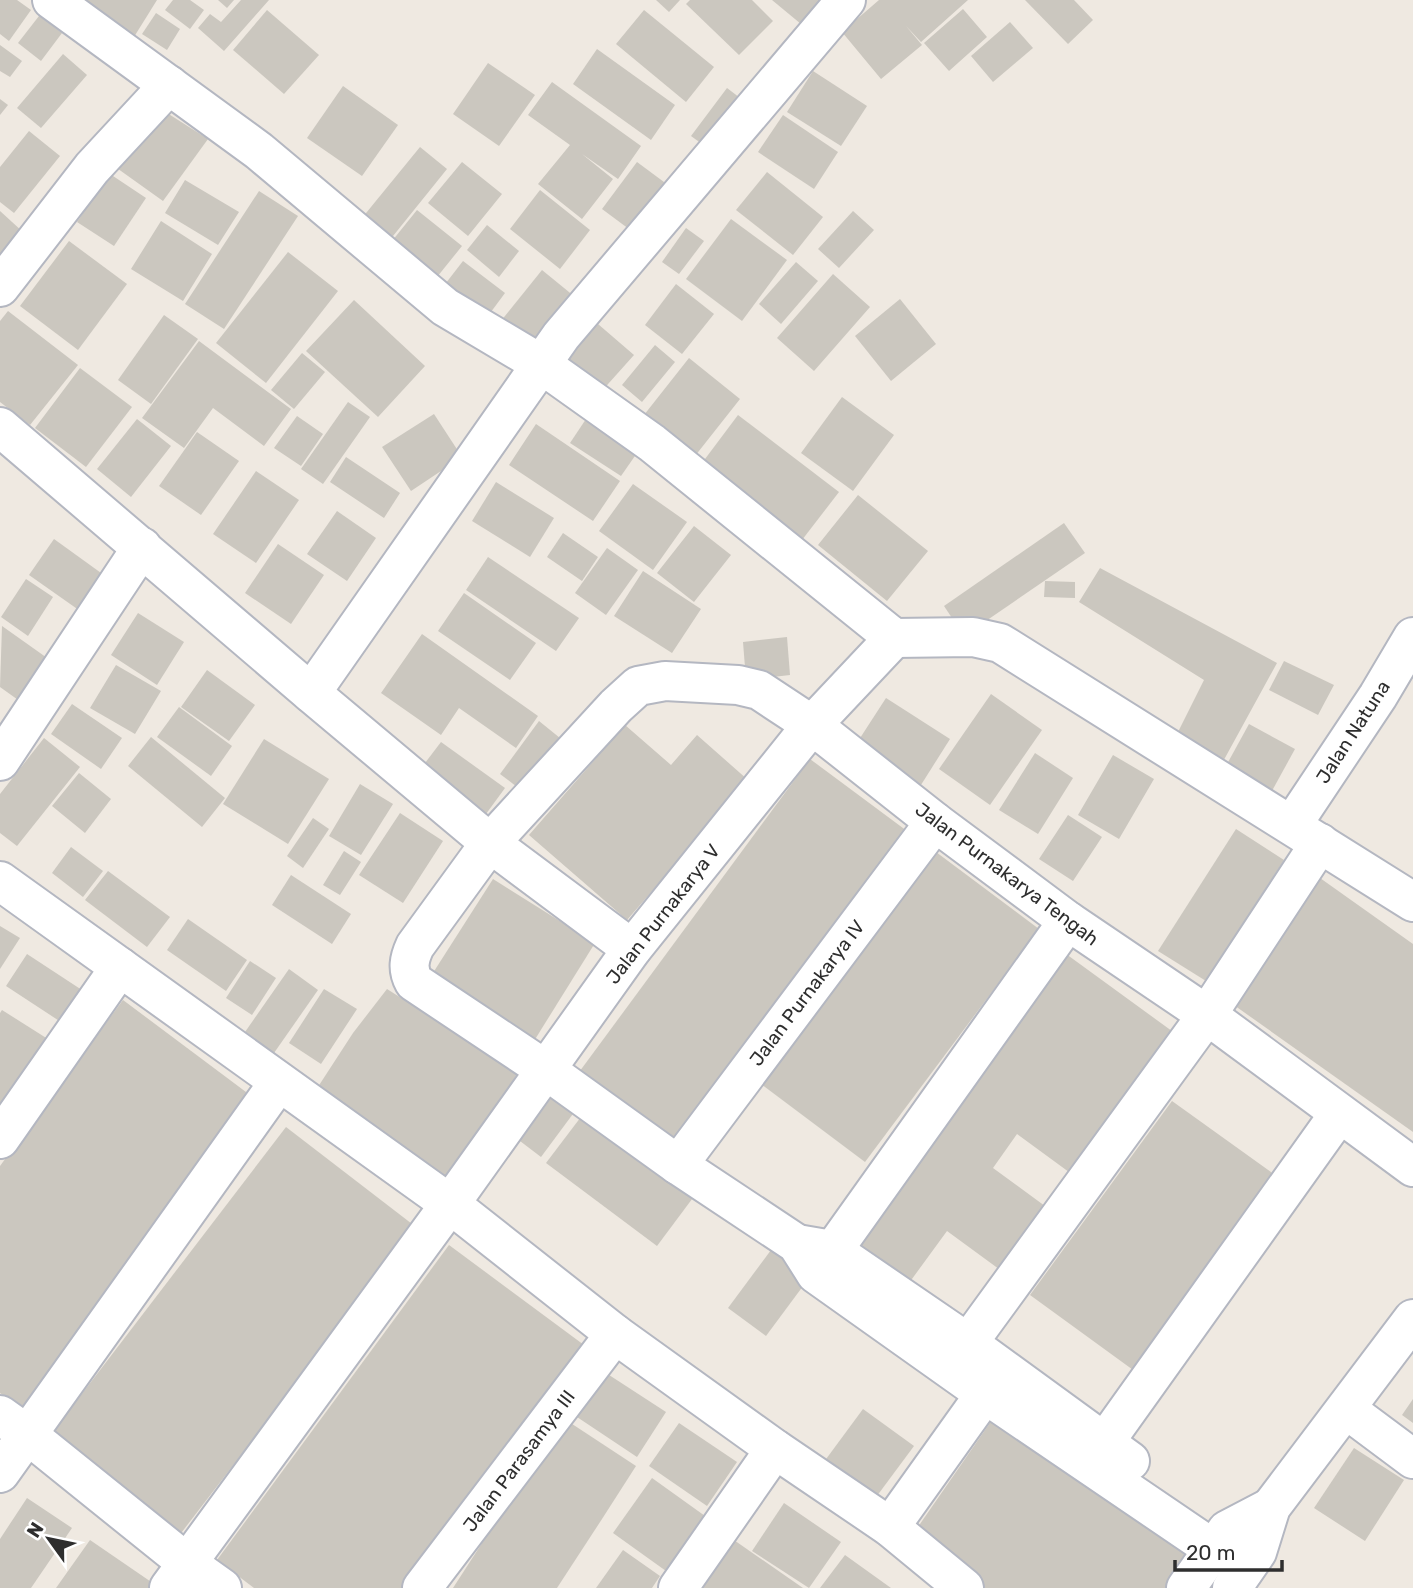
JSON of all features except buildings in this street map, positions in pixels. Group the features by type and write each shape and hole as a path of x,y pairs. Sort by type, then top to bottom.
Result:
{"street":[{"path":"52,0 259,151 444,307 541,364 652,443 894,638 973,638 1000,643 1413,902"},
{"path":"311,693 561,336 846,0"},
{"path":"0,287 92,168 169,85"},
{"path":"0,427 490,842 632,949"},
{"path":"0,761 142,547"},
{"name":"Jalan Natuna","path":"968,1343 1207,1015 1378,696 1413,637"},
{"name":"Jalan Purnakarya V","path":"178,1575 450,1204 632,949 812,725 894,638"},
{"path":"850,685 759,690 738,685 665,681 638,686 490,842 415,946 408,972 414,982 547,1070 678,1165 815,1256 968,1343 1104,1443 1235,1558"},
{"name":"Jalan Purnakarya Tengah","path":"759,690 812,725 935,822 1068,921 1207,1015 1413,1167"},
{"name":"Jalan Purnakarya IV","path":"678,1165 935,822"},
{"path":"0,881 450,1204 615,1334 775,1449 890,1527 950,1584"},
{"path":"815,1256 1068,921"},
{"path":"0,1139 120,967"},
{"path":"0,1473 14,1425 279,1083"},
{"path":"1104,1443 1339,1114"},
{"path":"815,1256 985,1394 1235,1558"},
{"path":"1186,1588 1235,1558 1413,1319"},
{"name":"Jalan Parasamya III","path":"422,1588 615,1334"},
{"path":"890,1527 985,1394"},
{"path":"1346,1409 1413,1459"},
{"path":"14,1425 178,1575 222,1588"},
{"path":"678,1588 775,1449"}]}
